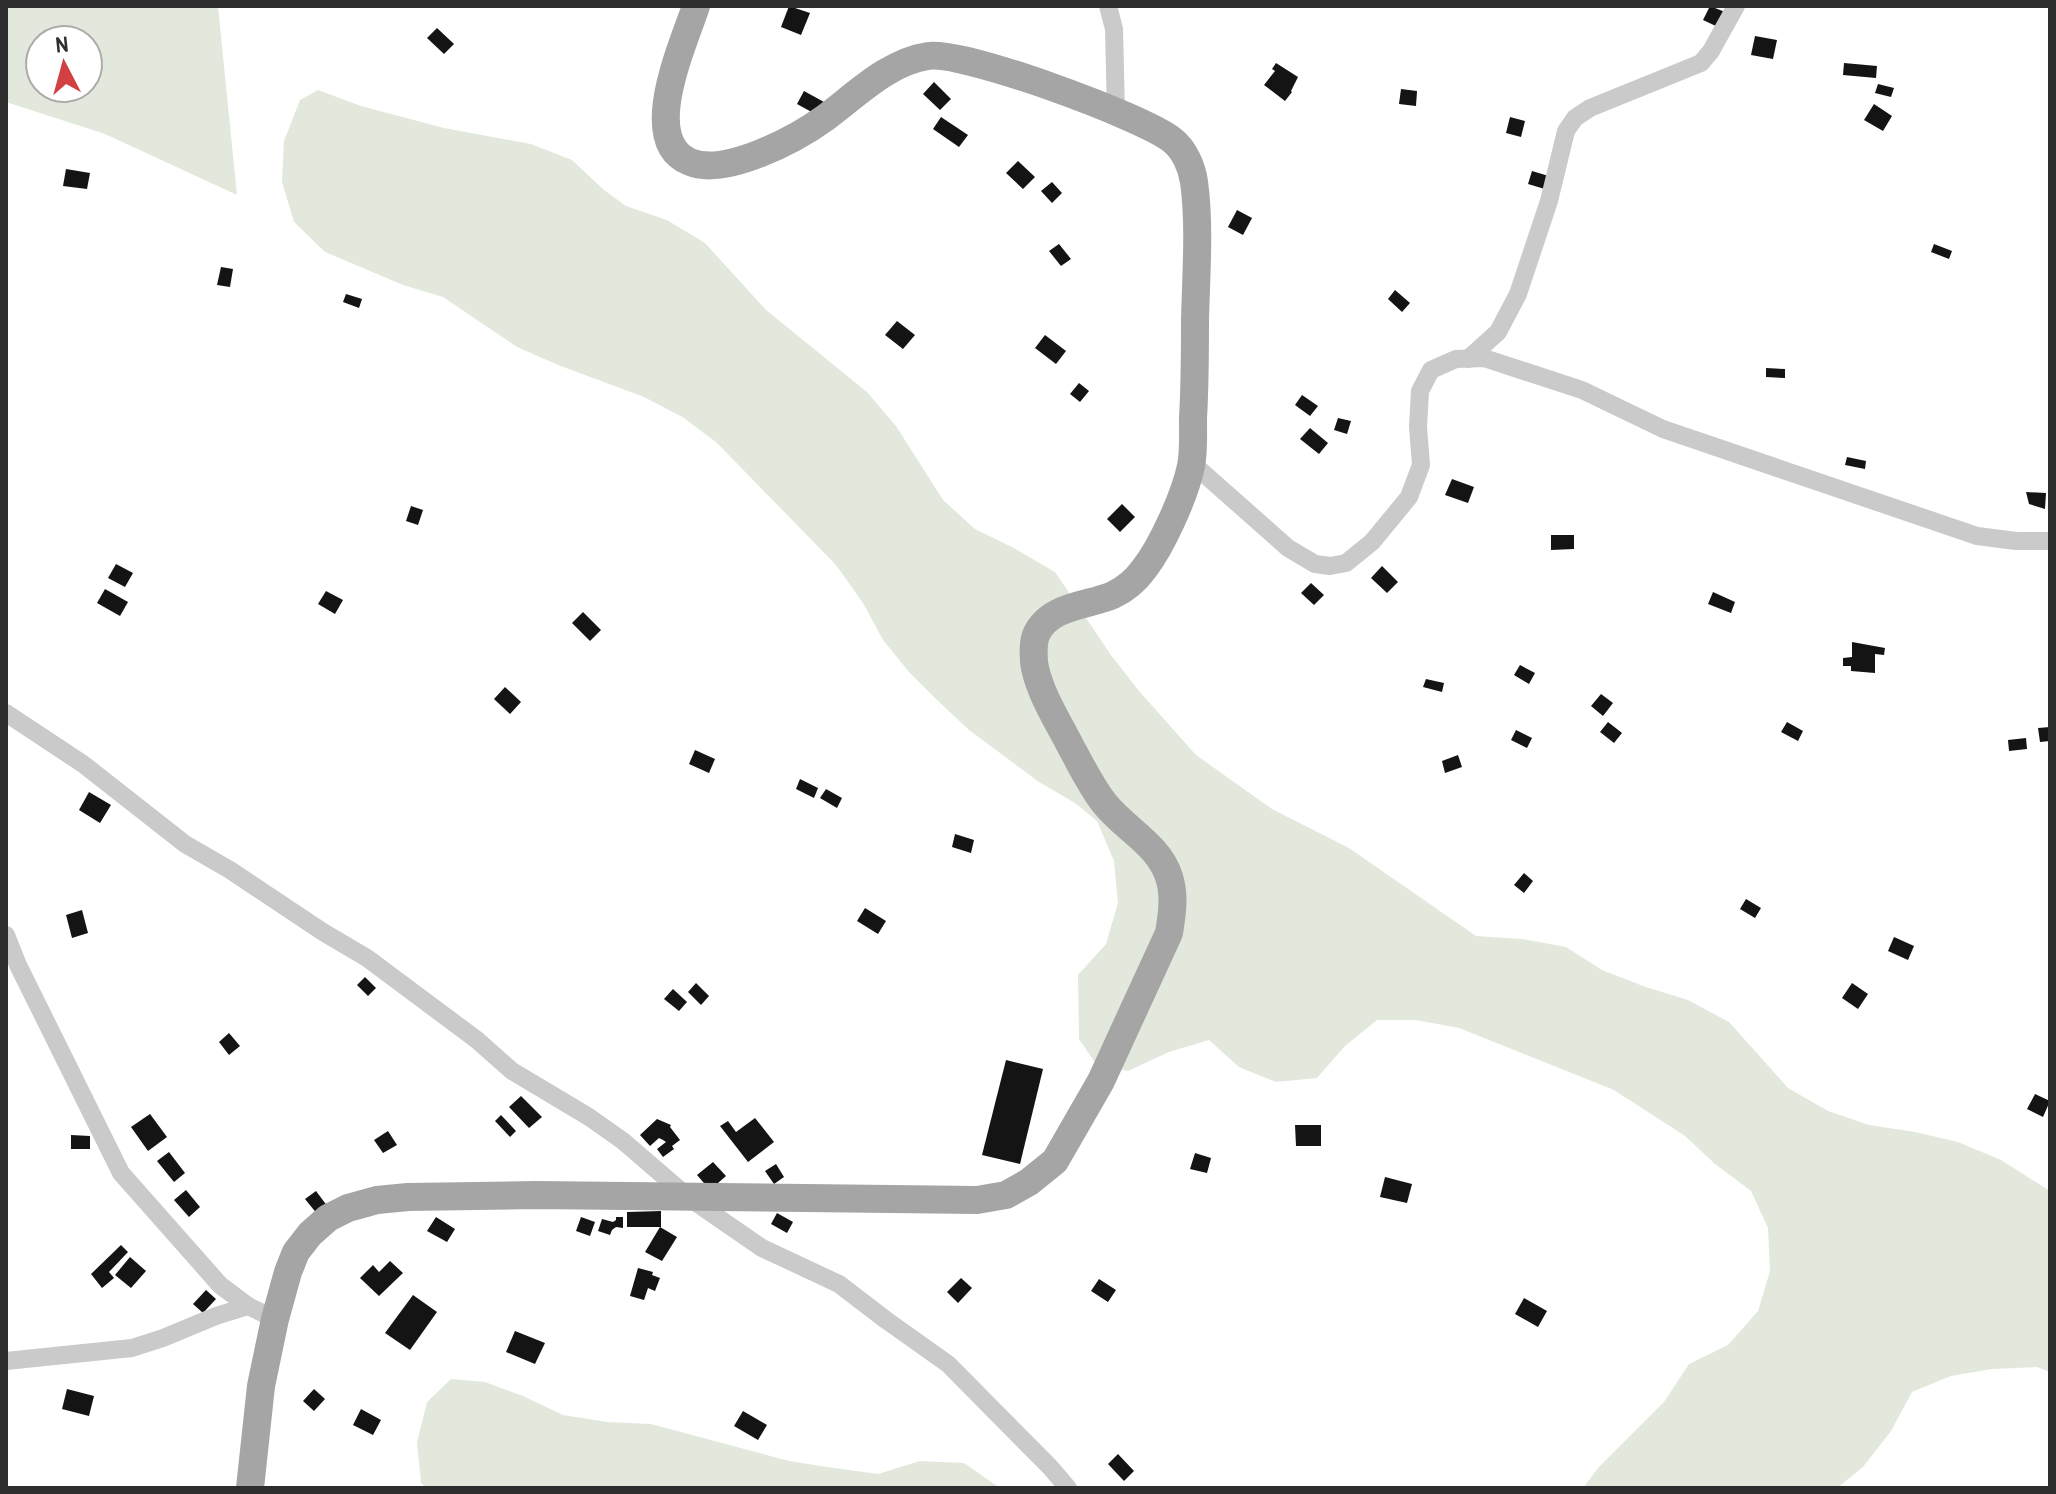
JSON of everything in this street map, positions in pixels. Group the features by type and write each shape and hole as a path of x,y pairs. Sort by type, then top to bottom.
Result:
{"main road":[{"path":"250,1488 261,1386 288,1272 296,1252 328,1218 348,1208 377,1200 408,1197 536,1195 977,1200 1006,1195 1029,1182 1055,1161 1101,1081 1169,933 1173,909 1170,878 1159,856 1107,807 1094,788 1050,707 1035,668 1034,648 1036,635 1048,621 1065,609 1113,595 1132,583 1146,567 1164,535 1186,485 1192,463 1196,213 1194,179 1186,157 1173,140 1116,112 970,60 930,55 876,79 820,121 768,150 749,158 700,166 684,160 674,148 664,119 667,97 696,6"}],"street":[{"path":"1108,6 1114,29 1116,112"},
{"path":"1468,359 1498,332 1518,294 1549,201 1566,131 1575,118 1590,108 1701,63 1736,6"},
{"path":"1192,463 1288,548 1315,564 1330,566 1346,563 1372,542 1409,497 1421,465 1418,427 1420,391 1431,370 1456,359 1484,358 1582,390 1663,429 1977,536 2050,541"},
{"path":"6,713 83,764 185,844 367,958 477,1040 512,1071 623,1141 688,1197 762,1248 839,1284 948,1364 1068,1488"},
{"path":"6,935 121,1173 220,1285 248,1306 275,1319"},
{"path":"6,1361 132,1348 248,1306"}],"shaded area":[{"path":"6,6 218,6 237,195 105,134 6,102"},
{"path":"318,90 361,106 444,128 531,144 572,160 626,206 667,220 705,243 766,310 867,392 896,426 943,500 975,529 1055,572 1111,655 1196,755 1272,809 1349,848 1476,936 1522,939 1566,947 1602,970 1688,1000 1729,1022 1788,1088 1828,1111 1869,1125 1958,1142 2001,1160 2050,1191 2050,1372 2037,1367 1992,1369 1951,1376 1912,1392 1891,1431 1863,1467 1837,1488 1583,1488 1598,1468 1664,1402 1689,1364 1728,1345 1758,1311 1770,1271 1768,1228 1751,1191 1685,1136 1614,1090 1459,1028 1416,1020 1377,1020 1345,1046 1317,1078 1276,1082 1239,1067 1209,1040 1169,1052 1128,1071 1096,1064 1079,1039 1078,975 1106,944 1118,903 1114,861 1097,821 969,730 937,700 883,640 863,603 836,565 717,443 684,418 644,397 517,347 443,297 403,285 325,252 294,222 282,182 284,141 300,100"},
{"path":"451,1379 485,1382 563,1415 607,1422 651,1424 789,1461 878,1474 920,1461 964,1463 1000,1488 427,1488 421,1483 417,1442 427,1402"}],"building":[{"path":"789,6 810,13 801,35 781,27"},
{"path":"1710,6 1725,12 1718,27 1703,20"},
{"path":"437,28 454,44 444,54 427,38"},
{"path":"1755,36 1777,40 1773,59 1751,55"},
{"path":"1276,63 1298,77 1285,101 1264,85 1275,71 1272,69"},
{"path":"1844,63 1877,66 1876,78 1843,75"},
{"path":"934,82 951,99 940,110 923,94"},
{"path":"1878,84 1894,88 1891,97 1875,93"},
{"path":"1401,89 1417,91 1416,106 1399,104"},
{"path":"804,91 824,102 817,115 797,104"},
{"path":"1874,104 1892,116 1883,131 1864,120"},
{"path":"941,117 968,135 959,147 933,129"},
{"path":"1510,117 1525,121 1521,137 1506,133"},
{"path":"1018,161 1035,177 1023,189 1006,173"},
{"path":"66,169 90,173 87,189 63,186"},
{"path":"1532,171 1552,177 1548,190 1528,184"},
{"path":"1052,182 1062,193 1052,203 1041,191"},
{"path":"1237,210 1252,218 1243,235 1228,227"},
{"path":"1059,244 1071,259 1061,266 1049,251"},
{"path":"1934,244 1952,251 1949,259 1931,252"},
{"path":"221,267 233,269 230,287 217,285"},
{"path":"1395,290 1410,303 1402,312 1388,299"},
{"path":"346,294 362,299 359,308 343,302"},
{"path":"897,321 915,335 903,349 885,335"},
{"path":"1045,335 1066,351 1056,364 1035,348"},
{"path":"1766,368 1785,369 1785,378 1766,377"},
{"path":"1079,383 1089,391 1080,402 1070,394"},
{"path":"1302,395 1318,406 1310,416 1295,405"},
{"path":"1338,418 1351,421 1347,434 1334,430"},
{"path":"1310,428 1328,443 1319,454 1300,439"},
{"path":"1847,457 1866,461 1865,469 1845,465"},
{"path":"1452,479 1474,487 1468,503 1445,495"},
{"path":"2026,492 2046,493 2045,509 2029,504"},
{"path":"1122,504 1135,517 1120,532 1107,519"},
{"path":"411,506 423,510 418,525 406,521"},
{"path":"1551,535 1574,535 1574,549 1551,550"},
{"path":"116,564 133,573 125,587 108,578"},
{"path":"1382,566 1398,582 1387,593 1371,578"},
{"path":"1311,583 1324,595 1314,605 1301,593"},
{"path":"105,589 128,602 120,616 97,603"},
{"path":"326,591 343,600 335,614 318,604"},
{"path":"1713,592 1735,602 1731,613 1708,604"},
{"path":"583,612 601,630 590,641 572,623"},
{"path":"1852,642 1885,648 1884,655 1875,654 1875,673 1851,671 1851,666 1843,666 1843,658 1852,657"},
{"path":"1520,665 1535,673 1529,684 1514,675"},
{"path":"1426,679 1444,683 1442,692 1423,687"},
{"path":"505,687 521,702 510,714 494,699"},
{"path":"1601,694 1613,703 1603,716 1591,706"},
{"path":"1608,722 1622,733 1614,743 1600,732"},
{"path":"1787,722 1803,731 1798,741 1781,732"},
{"path":"2050,727 2050,741 2040,742 2038,728"},
{"path":"1516,730 1532,738 1527,748 1511,740"},
{"path":"2026,738 2027,749 2009,751 2008,740"},
{"path":"695,750 715,759 709,773 689,764"},
{"path":"1458,755 1462,767 1445,773 1442,761"},
{"path":"800,779 818,788 814,798 796,789"},
{"path":"826,789 842,798 837,808 820,798"},
{"path":"89,792 111,805 100,823 79,810"},
{"path":"955,834 974,840 971,853 952,847"},
{"path":"1524,873 1533,881 1524,893 1514,885"},
{"path":"1746,899 1761,908 1755,918 1740,909"},
{"path":"865,908 886,921 878,934 857,921"},
{"path":"82,910 88,933 72,938 66,915"},
{"path":"1894,937 1914,946 1908,960 1888,951"},
{"path":"365,977 376,988 368,996 357,985"},
{"path":"696,983 709,996 701,1005 688,992"},
{"path":"1852,983 1868,994 1858,1009 1842,998"},
{"path":"673,989 687,1002 679,1011 664,999"},
{"path":"229,1033 240,1046 229,1055 219,1042"},
{"path":"1006,1060 1043,1069 1020,1164 982,1155"},
{"path":"2035,1094 2050,1101 2043,1117 2027,1109"},
{"path":"521,1096 542,1117 529,1128 509,1107"},
{"path":"150,1114 167,1137 148,1151 131,1127"},
{"path":"501,1115 516,1131 510,1137 495,1121"},
{"path":"755,1118 774,1142 748,1162 720,1126 728,1121 736,1132"},
{"path":"657,1119 671,1125 680,1140 663,1157 657,1149 666,1142 659,1138 650,1146 640,1135"},
{"path":"1295,1125 1321,1125 1321,1146 1296,1146"},
{"path":"388,1131 397,1145 383,1153 374,1140"},
{"path":"71,1135 90,1136 90,1149 71,1149"},
{"path":"169,1152 185,1173 174,1182 157,1161"},
{"path":"1195,1153 1211,1158 1207,1173 1190,1169"},
{"path":"713,1162 726,1176 710,1190 697,1175"},
{"path":"776,1164 784,1177 774,1184 765,1171"},
{"path":"1385,1177 1412,1184 1407,1203 1380,1197"},
{"path":"186,1190 200,1207 189,1217 174,1200"},
{"path":"316,1191 328,1207 318,1215 305,1199"},
{"path":"661,1211 661,1227 627,1227 627,1212"},
{"path":"777,1213 793,1222 787,1233 771,1224"},
{"path":"436,1217 455,1229 447,1242 427,1231"},
{"path":"581,1217 595,1222 590,1236 576,1231"},
{"path":"616,1217 623,1217 623,1228 616,1227 610,1235 598,1231 602,1219 613,1222"},
{"path":"660,1227 677,1237 662,1261 645,1252"},
{"path":"121,1245 128,1252 109,1272 114,1278 102,1288 91,1274"},
{"path":"130,1257 146,1271 131,1288 115,1275"},
{"path":"390,1261 403,1273 379,1296 360,1278 373,1265 379,1272"},
{"path":"638,1268 653,1272 652,1275 660,1278 655,1291 648,1288 644,1300 630,1296"},
{"path":"961,1278 972,1288 958,1303 947,1292"},
{"path":"1099,1279 1116,1290 1108,1302 1091,1291"},
{"path":"206,1290 216,1299 203,1313 193,1304"},
{"path":"413,1295 437,1312 410,1350 385,1333"},
{"path":"1524,1298 1547,1311 1538,1327 1515,1314"},
{"path":"515,1331 545,1343 535,1364 506,1352"},
{"path":"67,1389 94,1396 89,1416 62,1409"},
{"path":"314,1389 325,1399 314,1411 303,1401"},
{"path":"361,1409 381,1420 373,1435 353,1425"},
{"path":"743,1411 767,1425 758,1440 734,1426"},
{"path":"1118,1454 1134,1471 1124,1481 1108,1464"}]}
